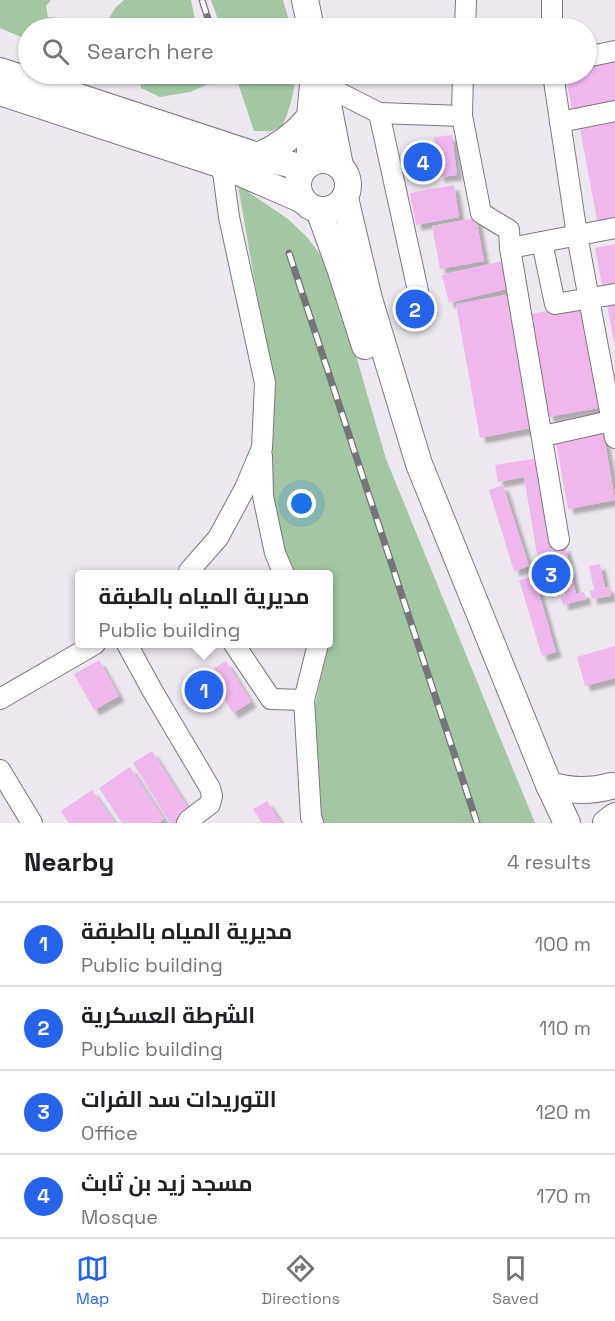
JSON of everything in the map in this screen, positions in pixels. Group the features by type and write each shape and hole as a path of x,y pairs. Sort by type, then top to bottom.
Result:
{"main road":[{"path":"305,0 309,18"},
{"path":"0,71 18,78"},
{"path":"0,92 222,165 254,167 307,165 326,159 333,161 344,170 348,181 345,198 340,204 326,210 311,205 254,167 34,84"},
{"path":"318,84 310,117 307,165 299,175 297,184 299,192 311,205 340,268 404,466 552,823"},
{"path":"322,84 340,166"},
{"path":"254,167 270,151 302,128 310,117"},
{"path":"345,198 369,299 419,464 549,785 569,823 613,783"},
{"path":"549,785 573,791 599,789 613,783"}],"street":[{"path":"465,18 466,0"},
{"path":"552,0 552,18"},
{"path":"597,55 615,51"},
{"path":"331,84 379,113 462,117"},
{"path":"463,84 462,117 481,213 509,230 510,248 559,540"},
{"path":"541,432 543,435 548,435 614,426 577,235 554,84"},
{"path":"560,122 615,111"},
{"path":"379,113 420,300"},
{"path":"222,165 229,217 265,383 262,448 263,496 275,553 283,570"},
{"path":"510,248 615,228"},
{"path":"542,242 555,304 615,294"},
{"path":"191,570 218,538 245,488 262,448"},
{"path":"0,699 88,648"},
{"path":"129,648 210,788 212,796 210,804 187,823"},
{"path":"237,648 271,699 304,700"},
{"path":"313,823 304,700 317,648"},
{"path":"0,770 32,823"}],"green space":[{"path":"0,0 51,0 46,6 48,17 60,18 18,18 18,36 0,28"},
{"path":"124,0 191,0 195,18 109,18 115,8"},
{"path":"211,0 283,0 288,18 217,18"},
{"path":"140,84 209,84 190,92 160,97 141,88"},
{"path":"238,84 294,84 282,126 272,131 254,131"},
{"path":"238,185 288,219 307,237 329,266 386,459 535,823 322,823 315,705 328,648 333,648 333,570 292,570 287,561 272,495 272,383"}],"building":[{"path":"615,61 615,107 573,115 567,84 597,84 597,64"},
{"path":"615,117 615,222 598,225 579,124"},
{"path":"452,135 457,175 439,177 434,137"},
{"path":"454,185 459,217 416,225 410,193"},
{"path":"476,218 484,261 440,269 432,226"},
{"path":"615,244 615,289 603,291 595,248"},
{"path":"507,260 514,287 449,303 442,275"},
{"path":"512,294 536,427 480,438 456,304"},
{"path":"615,298 615,342 614,342 606,300"},
{"path":"580,305 598,408 548,417 530,314"},
{"path":"602,424 615,500 568,509 555,437"},
{"path":"539,458 556,563 539,566 524,477 498,482 495,465"},
{"path":"503,485 529,566 514,571 489,490"},
{"path":"565,546 576,594 584,592 586,599 563,605 561,596 565,595 555,549"},
{"path":"600,564 605,588 609,587 611,596 592,599 590,591 594,590 589,566"},
{"path":"534,576 556,652 542,656 519,580"},
{"path":"615,646 615,678 585,686 577,657"},
{"path":"99,660 119,696 94,710 74,674"},
{"path":"226,661 251,702 233,713 208,672"},
{"path":"152,751 191,813 174,823 170,823 133,763"},
{"path":"130,767 164,819 158,823 122,823 99,788"},
{"path":"92,790 115,823 69,823 61,811"},
{"path":"267,801 281,823 262,823 253,809"}],"railway":[{"path":"202,0 208,18"},
{"path":"289,253 477,823"}],"place":[{"name":"مسجد زيد بن ثابث","path":"423,162"},
{"name":"الشرطة العسكرية","path":"415,309"},
{"name":"التوريدات سد الفرات","path":"551,574"},
{"name":"مديرية المياه بالطبقة","path":"204,690"}]}
